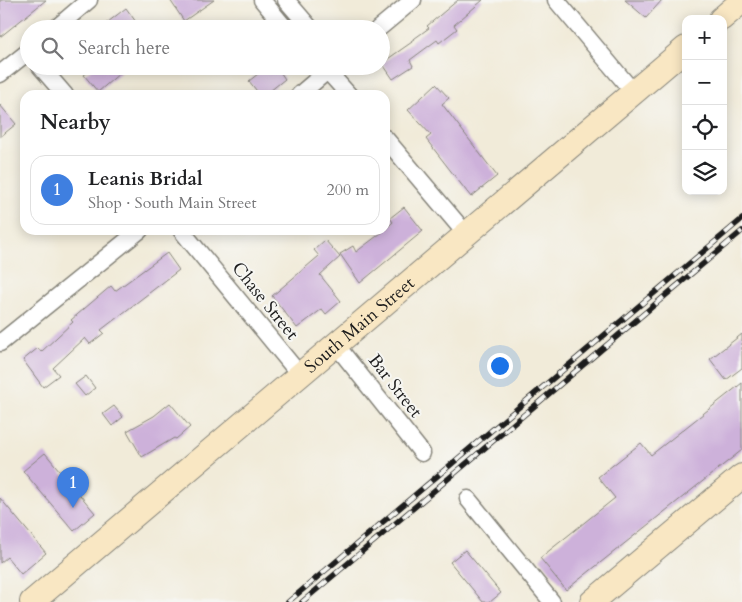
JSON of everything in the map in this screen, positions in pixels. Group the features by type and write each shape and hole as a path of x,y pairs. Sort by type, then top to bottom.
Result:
{"main road":[{"path":"726,15 742,1"},
{"name":"South Main Street","path":"32,602 682,51"},
{"path":"592,602 742,476"}],"street":[{"path":"66,20 89,0"},
{"path":"262,0 279,20"},
{"path":"286,0 303,20"},
{"path":"389,20 412,0"},
{"path":"556,0 634,93"},
{"path":"0,74 20,58"},
{"path":"48,75 61,90"},
{"path":"304,90 320,75"},
{"path":"334,75 345,90"},
{"path":"390,144 466,234"},
{"path":"0,344 134,235"},
{"name":"Chase Street","path":"184,235 300,375"},
{"name":"Bar Street","path":"336,345 422,453"},
{"path":"468,499 552,602"}],"building":[{"path":"0,0 46,0 20,20 0,37"},
{"path":"170,0 214,0 185,20 183,20"},
{"path":"458,0 483,0 454,25 457,29 439,43 437,40 410,60 413,66 393,79 390,75 390,57 429,28 427,26"},
{"path":"625,0 662,0 646,18"},
{"path":"126,8 135,20 111,20"},
{"path":"84,75 118,75 100,90 96,90"},
{"path":"257,75 282,75 285,79 271,90 256,90 249,81"},
{"path":"436,84 449,98 442,104 497,176 471,197 426,139 431,135 408,110"},
{"path":"0,105 16,124 0,137"},
{"path":"404,207 423,231 360,283 340,254 353,246 356,252 378,235 390,235 390,225 393,222 390,218"},
{"path":"325,240 340,257 320,275 341,301 326,314 322,309 297,328 272,296 319,256 314,250"},
{"path":"167,253 179,270 101,330 104,333 90,344 85,338 53,368 59,375 43,387 23,360 38,348 41,352 73,322 71,320 111,286 115,291"},
{"path":"742,334 742,368 726,380 710,359"},
{"path":"86,376 95,388 85,396 75,384"},
{"path":"742,383 742,450 566,590 540,558 615,498 598,477 641,443 651,455"},
{"path":"170,403 190,427 176,439 174,438 142,457 127,431 154,416"},
{"path":"114,406 123,417 112,426 103,414"},
{"path":"45,453 95,513 74,531 23,471"},
{"path":"0,498 46,553 21,574 7,557 0,563"},
{"path":"465,550 501,593 490,602 483,602 450,562"}],"railway":[{"path":"288,602 742,219"},
{"path":"302,602 742,231"}],"place":[{"name":"Leanis Bridal","path":"73,508"}]}
